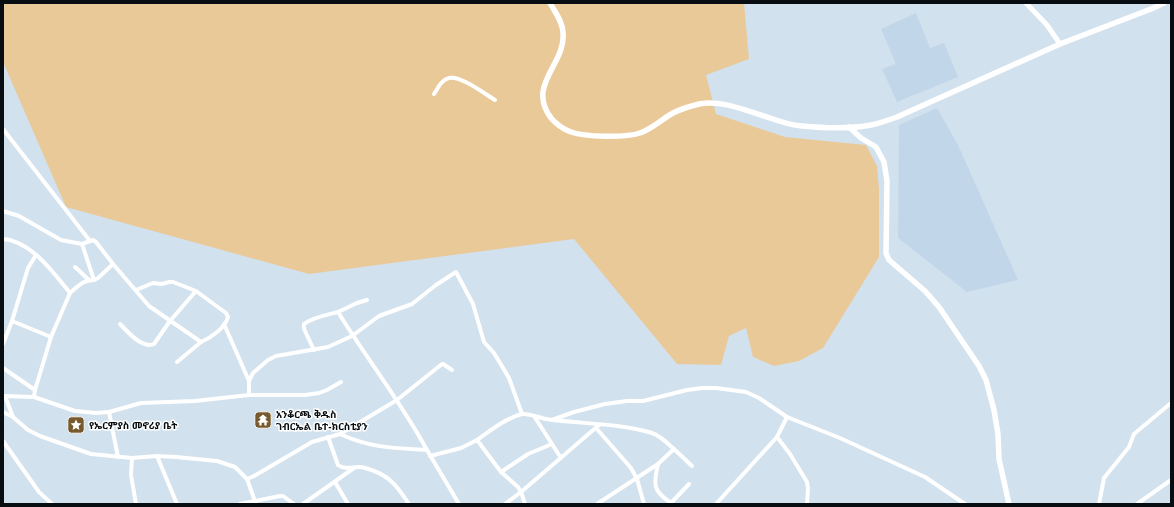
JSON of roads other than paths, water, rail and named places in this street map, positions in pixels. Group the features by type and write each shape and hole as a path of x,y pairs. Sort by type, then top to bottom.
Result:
{"main road":[{"path":"550,3 560,22 564,40 543,86 543,97 547,111 562,128 570,132 621,136 630,136 640,133 649,129 673,113 698,104 716,103 730,105 766,117 801,126 849,127 872,125 897,117 1060,44 1164,3"},
{"path":"849,127 861,138 876,147 884,162 888,181 886,254 889,260 925,291 939,307 979,366 986,380 994,410 998,434 999,458 1009,504"}],"street":[{"path":"1026,3 1047,25 1060,44"},
{"path":"434,94 442,82 449,78 455,78 475,87 495,100"},
{"path":"3,129 90,241"},
{"path":"3,211 19,216 62,240 82,244 93,240 149,306 201,342"},
{"path":"3,240 16,242 36,255 53,271 70,293"},
{"path":"82,244 92,280"},
{"path":"3,344 12,321 28,268 36,255"},
{"path":"34,397 51,337 70,293 80,283 98,278 113,264"},
{"path":"75,267 92,280"},
{"path":"248,395 249,381 253,373 268,360 276,356 328,347 352,336 379,316 412,304 436,285 456,272 473,304 484,342 494,354 509,378 522,414"},
{"path":"136,290 153,283 162,284 173,282 196,291 226,313 228,317 227,320 216,333 201,342 177,362"},
{"path":"120,324 133,338 150,346 154,344 170,321 196,291"},
{"path":"314,350 304,329 304,324 367,300"},
{"path":"338,312 352,336 413,425 459,504"},
{"path":"12,321 51,337"},
{"path":"224,324 249,381"},
{"path":"247,479 312,442 340,434 397,400 442,364 446,365 452,370"},
{"path":"3,368 35,390"},
{"path":"12,417 4,396 34,397 75,411 96,413 109,412 141,403 195,401 248,395 312,394 327,390 341,382"},
{"path":"552,420 574,412 605,404 647,400 702,388 731,389 746,392 759,398 787,417 840,438 925,477 965,504"},
{"path":"1099,504 1104,478 1129,447 1134,434 1171,403"},
{"path":"3,412 12,417 28,430 40,436 91,454 132,458 157,456 226,463 235,467 247,479 255,502"},
{"path":"109,412 118,457"},
{"path":"430,456 461,448 477,440 500,424 522,414 527,414 552,420 597,427 631,429 652,433 659,436 692,466"},
{"path":"534,416 561,458"},
{"path":"716,504 778,438 787,417"},
{"path":"505,504 522,492 597,427"},
{"path":"597,427 631,468 637,479 644,504"},
{"path":"340,434 358,442 375,446 427,450"},
{"path":"328,437 338,465 346,468 368,468 387,477 397,485 409,504"},
{"path":"778,438 807,482 807,504"},
{"path":"477,440 501,472 522,492 525,504"},
{"path":"3,441 36,489 52,504"},
{"path":"501,472 528,454 552,444"},
{"path":"597,504 658,464 674,449"},
{"path":"157,456 177,504"},
{"path":"132,458 131,475 136,504"},
{"path":"658,464 654,479 656,488 659,494 670,504 689,484"},
{"path":"303,504 336,482 354,467"},
{"path":"1137,504 1171,480"},
{"path":"336,482 348,504"},
{"path":"240,504 283,496 294,504"}],"place":[{"name":"አንቆርጫ ቅዱስ ገብርኤል ቤተ-ክርስቲያን","path":"263,420"},
{"name":"የኤርምያስ መኖሪያ ቤት","path":"76,425"}]}
